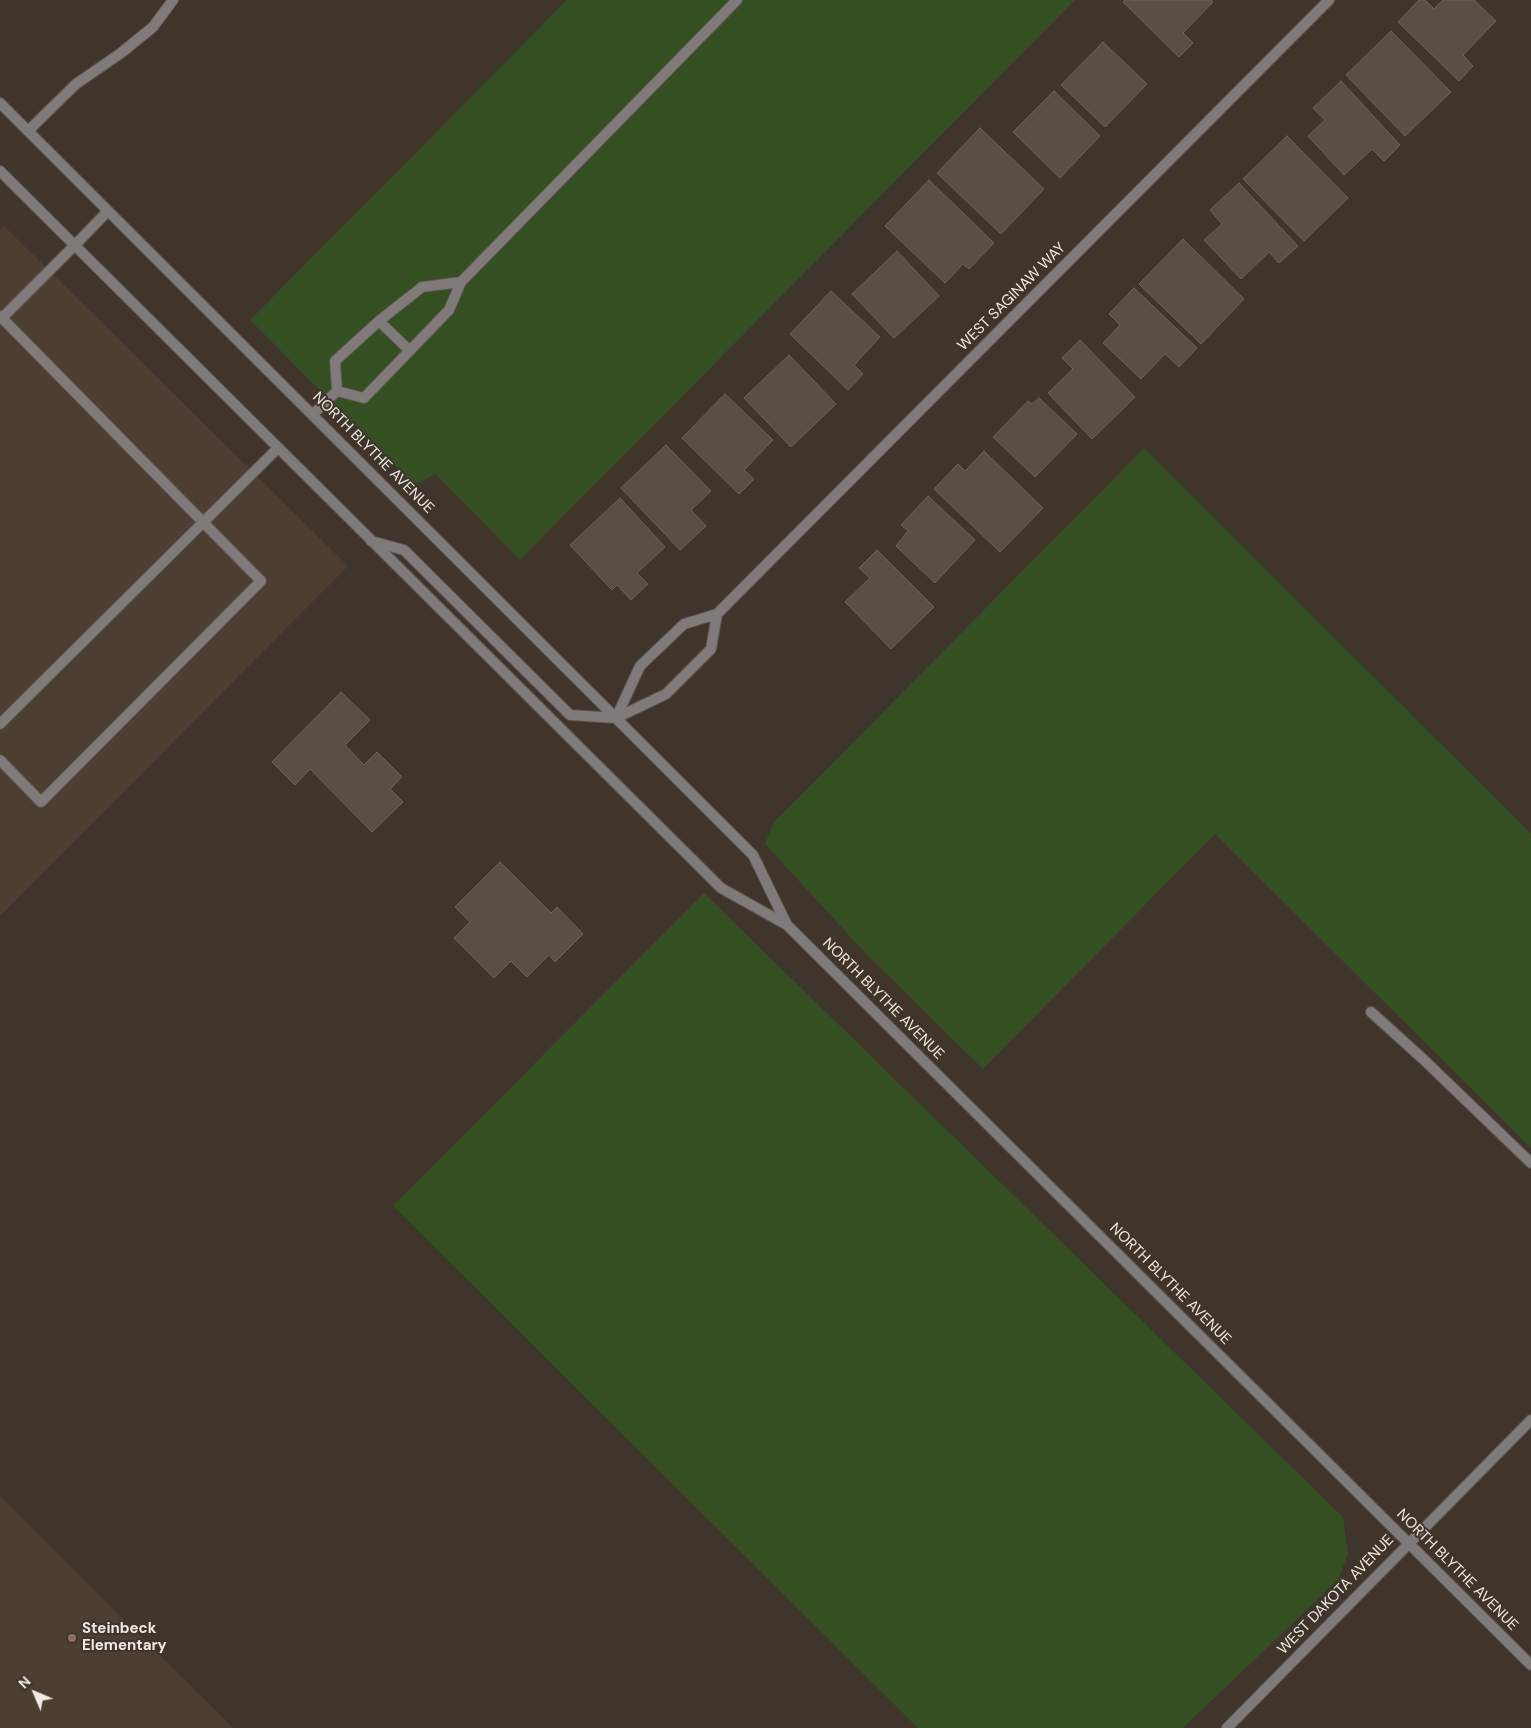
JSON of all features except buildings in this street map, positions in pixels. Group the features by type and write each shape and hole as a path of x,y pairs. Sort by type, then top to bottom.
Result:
{"street":[{"path":"28,131 76,84 121,53 153,27 173,0"},
{"path":"337,391 364,398 449,310 461,282 737,0"},
{"name":"WEST SAGINAW WAY","path":"616,718 640,666 684,624 717,614 1329,0"},
{"name":"NORTH BLYTHE AVENUE","path":"0,103 107,212 313,414 753,855 787,925"},
{"name":"NORTH BLYTHE AVENUE","path":"0,172 721,888 787,925 1531,1665"},
{"path":"0,760 41,802 261,581 1,317 107,212"},
{"path":"337,391 335,361 379,322 422,287 461,282"},
{"path":"379,322 410,351"},
{"path":"313,414 337,391"},
{"path":"0,724 278,448"},
{"name":"NORTH BLYTHE AVENUE","path":"371,541 404,550 570,715 616,718"},
{"path":"616,718 666,694 711,648 717,614"},
{"path":"1371,1012 1423,1059 1531,1163"},
{"name":"WEST DAKOTA AVENUE","path":"1227,1728 1531,1420"}],"shaded area":[{"path":"4,226 348,566 0,916 0,230"},
{"name":"Steinbeck Elementary","path":"0,1496 233,1728 0,1728"}],"green space":[{"path":"567,0 1075,0 520,560 435,474 414,485 250,320"},
{"path":"1144,448 1531,834 1531,1148 1215,834 983,1069 868,956 765,844 774,822"},
{"path":"704,893 1343,1517 1348,1553 1338,1580 1183,1728 918,1728 393,1206"}],"place":[{"name":"Steinbeck Elementary","path":"72,1638"}]}
